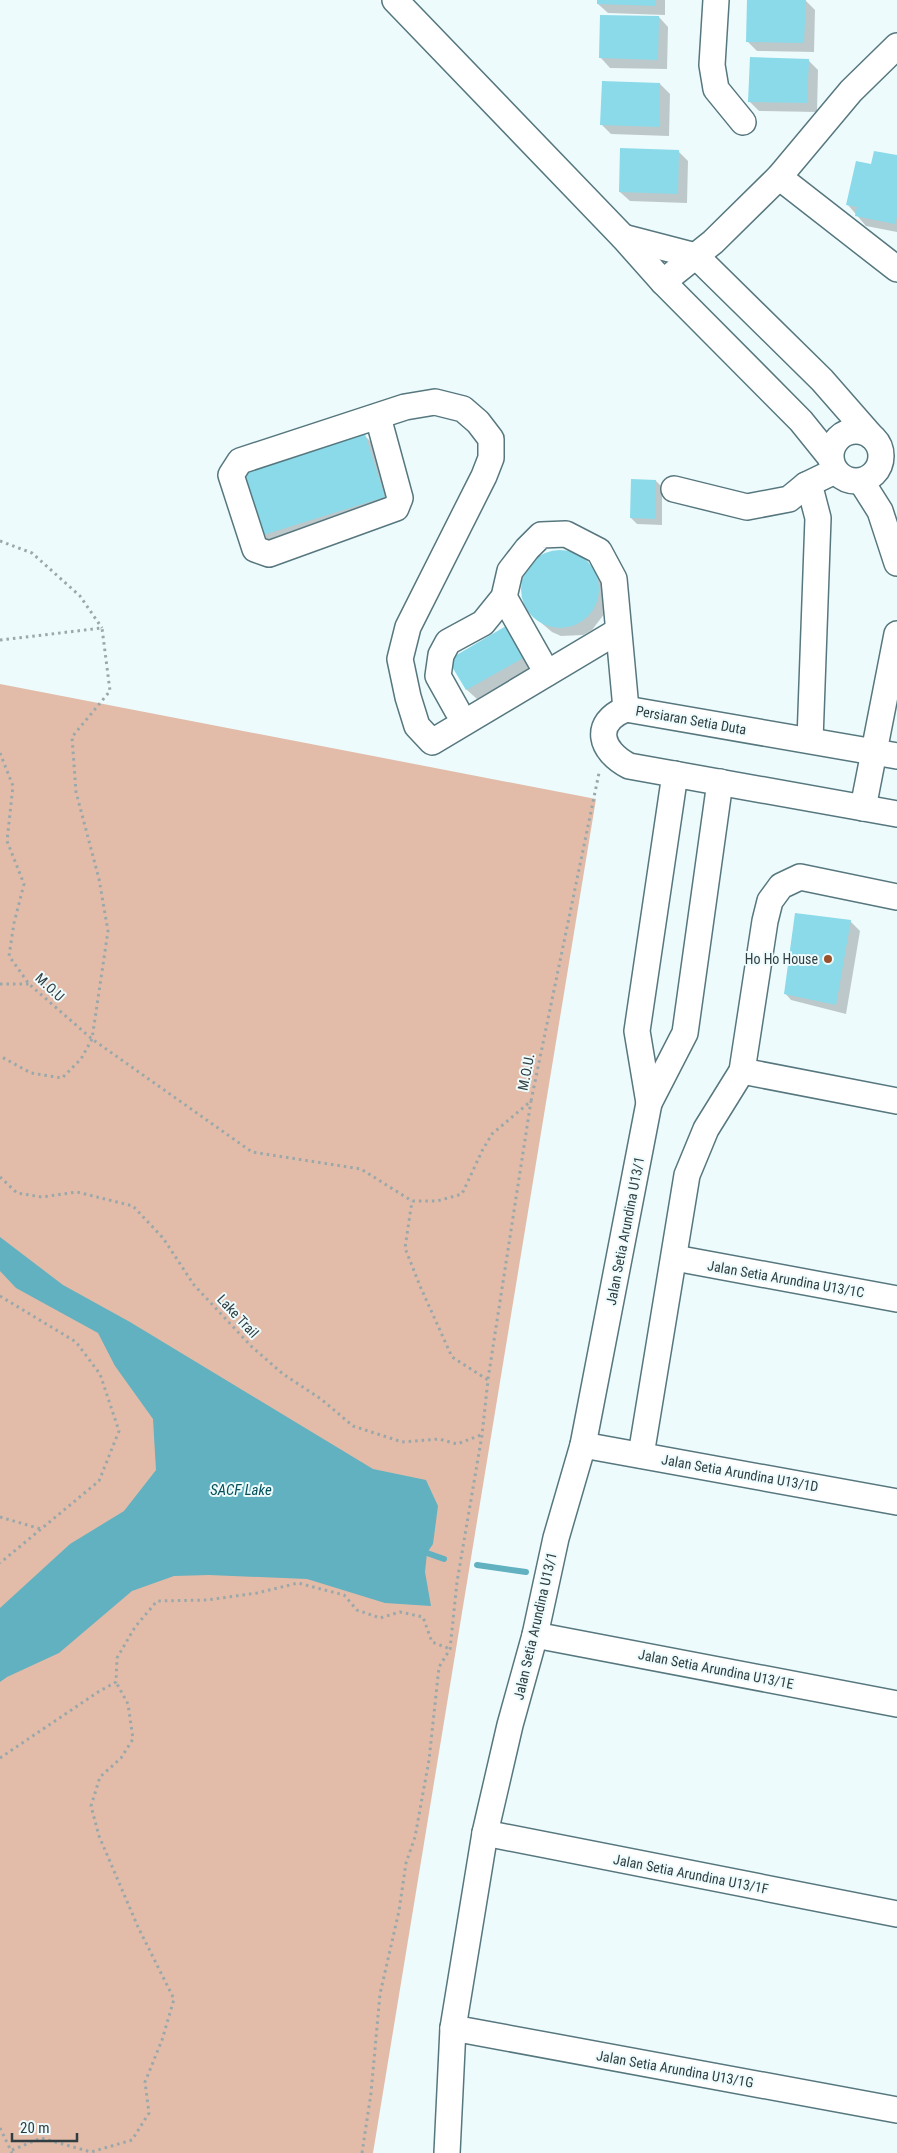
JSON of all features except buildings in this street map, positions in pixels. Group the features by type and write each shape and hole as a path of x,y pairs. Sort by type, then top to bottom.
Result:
{"street":[{"path":"394,0 623,236 663,282 801,421 833,464 846,480 860,481 873,474 880,462 875,442 858,431 844,434 834,443 833,464 789,499 748,507 674,489"},
{"path":"716,0 712,65 716,89 743,122"},
{"path":"663,282 713,242 779,177 851,91 897,46"},
{"path":"779,177 896,267"},
{"path":"623,236 696,256 822,380 897,467"},
{"path":"378,417 400,498 396,508 269,554 255,549 231,475 240,461 405,407 435,402 462,409 478,422 491,439 491,458 484,476 408,627 400,659 408,697 417,726 432,742 618,631"},
{"path":"860,481 880,512 897,563"},
{"path":"806,486 812,496 818,518 810,740"},
{"path":"457,710 438,676 441,655 448,642 483,623 504,596 510,571 540,535 566,534 599,551 614,579 626,709"},
{"path":"504,596 547,674"},
{"path":"863,808 886,754 897,634"},
{"name":"Persiaran Setia Duta","path":"886,754 626,709 616,713 607,722 603,739 608,751 616,760 629,766 897,814"},
{"path":"650,1103 638,1031 675,774"},
{"path":"650,1103 685,1033 720,782"},
{"path":"641,1455 686,1175 706,1129 742,1071 765,921 770,901 781,886 800,877 897,896"},
{"path":"742,1071 897,1101"},
{"name":"Jalan Setia Arundina U13/1","path":"447,2153 453,2028 485,1833 510,1725 535,1634 556,1538 583,1445 650,1103"},
{"name":"Jalan Setia Arundina U13/1C","path":"674,1258 897,1299"},
{"name":"Jalan Setia Arundina U13/1D","path":"583,1445 897,1502"},
{"name":"Jalan Setia Arundina U13/1E","path":"535,1634 897,1704"},
{"name":"Jalan Setia Arundina U13/1F","path":"485,1833 897,1914"},
{"name":"Jalan Setia Arundina U13/1G","path":"453,2028 897,2110"}],"path":[{"path":"0,541 32,553 80,596 102,628 110,691 72,737 76,792 99,879 108,931 92,1040 81,1059 62,1078 31,1073 0,1056"},
{"path":"0,640 102,628"},
{"name":"M.O.U","path":"0,753 13,786 7,841 24,884 14,923 9,956 29,984 92,1040 252,1152 361,1169 412,1201"},
{"name":"M.O.U.","path":"412,1201 436,1201 462,1194 492,1134 531,1101 599,772"},
{"path":"0,984 29,984"},
{"path":"362,2153 371,2093 380,1994 399,1911 406,1863 415,1837 429,1760 439,1667 450,1649 457,1582 482,1435 488,1380 531,1101"},
{"name":"Lake Trail","path":"0,1177 17,1192 42,1197 77,1192 133,1206 163,1238 194,1285 251,1346 283,1374 321,1399 354,1426 402,1442 439,1439 457,1444 482,1435"},
{"path":"412,1201 405,1248 417,1278 452,1357 488,1380"},
{"path":"0,1296 76,1342 100,1374 119,1431 99,1481 0,1563"},
{"path":"0,1517 41,1529"},
{"path":"0,2128 12,2152 42,2138 91,2152 132,2140 148,2113 145,2082 162,2040 174,1999 138,1928 99,1836 92,1806 100,1777 121,1758 133,1739 128,1704 116,1682 118,1658 134,1627 157,1601 208,1600 257,1593 298,1583 344,1595 357,1610 380,1618 400,1612 423,1617 432,1642 450,1649"},
{"path":"0,1758 116,1682"}],"shaded area":[{"path":"0,684 596,799 373,2153 0,2153"}],"water":[{"name":"SACF Lake","path":"0,1237 63,1285 130,1322 373,1469 426,1480 438,1506 433,1544 427,1553 425,1572 431,1606 385,1603 307,1579 209,1575 174,1576 132,1591 59,1653 0,1682 0,1608 70,1544 124,1511 156,1470 153,1419 115,1366 98,1333 16,1288 0,1271"}],"waterway":[{"path":"427,1553 444,1559"},
{"path":"477,1565 526,1572"}],"place":[{"name":"Ho Ho House","path":"828,959"}]}
